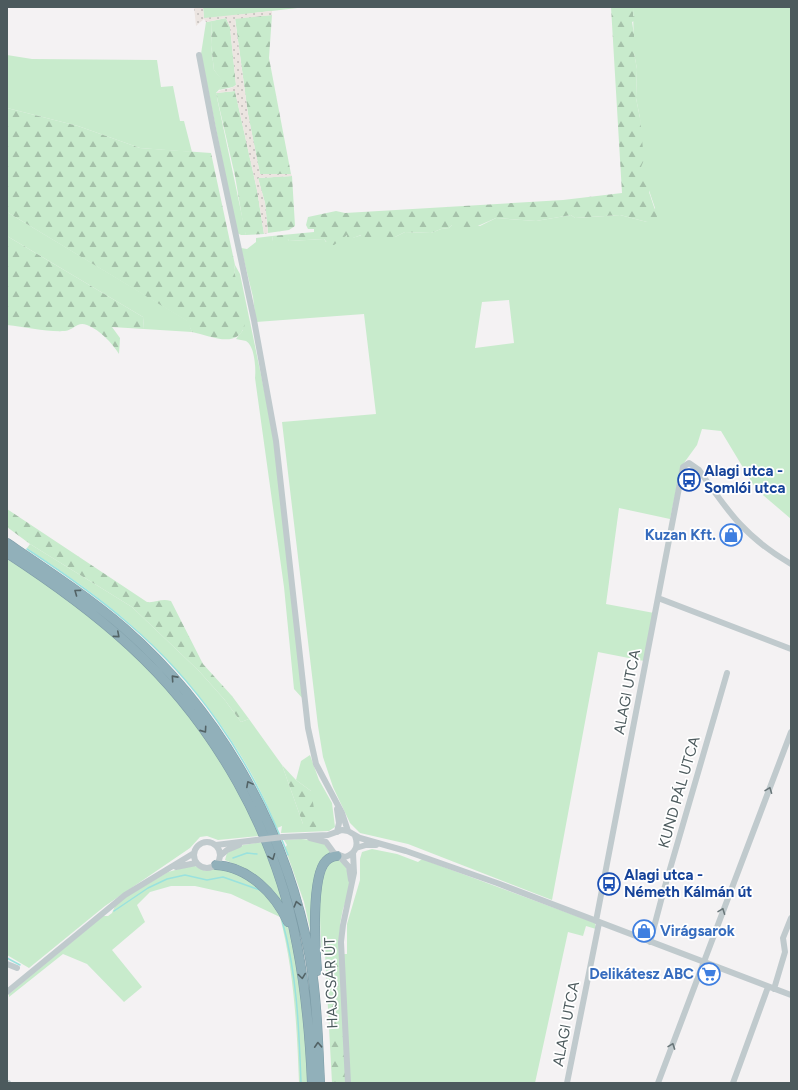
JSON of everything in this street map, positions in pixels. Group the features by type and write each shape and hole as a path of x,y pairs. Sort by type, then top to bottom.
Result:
{"highway":[{"path":"7,543 76,591 137,640 185,690 223,740 254,794 285,866 306,942 316,1006"},
{"path":"7,553 72,598 126,643 160,676 198,722 232,773 258,824 277,870 296,937 308,1017 312,1083"},
{"path":"320,1083 316,1006 317,886 323,865 327,860 339,856"},
{"path":"216,865 236,870 266,890 282,910 296,937"}],"street":[{"path":"199,55 254,320 276,441 308,728 316,764 336,801 348,831 355,836 498,883 791,995"},
{"name":"ALAGI UTCA","path":"567,1083 684,467 690,462 699,470 742,529 766,549 791,564"},
{"path":"658,598 791,649"},
{"name":"KUND PÁL UTCA","path":"650,942 727,673"},
{"path":"658,1083 791,732"},
{"path":"330,846 331,837 335,833 338,816 336,801"},
{"path":"244,842 227,850 220,856 216,865 208,869 199,866 196,863 194,853 197,846 203,843 210,842 216,845 283,837 348,831"},
{"path":"300,836 322,841 330,846 339,856 345,857 366,845 389,846"},
{"path":"355,836 355,851"},
{"path":"216,845 220,856"},
{"name":"HAJCSÁR ÚT","path":"348,1083 341,942 354,873 355,851"},
{"path":"7,992 125,895 194,853"},
{"name":"HAJCSÁR ÚT","path":"339,856 349,867 352,884"},
{"path":"167,870 196,863"},
{"path":"733,1083 785,952 783,938 791,918"},
{"path":"7,964 17,968"}],"green space":[{"path":"203,7 306,7 204,19"},
{"path":"611,7 633,7 633,16 636,20 632,22 634,34 634,53 637,69 636,98 640,118 644,160 641,167 645,170 650,184 649,192 657,216 656,221 647,222 620,215 575,218 571,215 536,221 496,218 471,229 459,230 452,225 449,228 431,233 405,232 395,237 362,241 361,235 353,238 353,240 347,239 347,235 334,245 329,245 324,239 289,241 288,239 282,244 273,241 272,236 314,232 314,229 308,229 306,225 308,217 336,211 345,213 563,200 622,193"},
{"path":"633,7 791,7 791,519 756,489 721,431 702,429 697,445 681,467 670,519 619,508 606,604 654,613 644,661 598,652 552,900 408,844 360,833 350,823 333,787 323,757 282,422 376,414 364,314 256,322 253,297 241,248 247,249 256,242 256,238 272,236 273,241 288,239 289,241 324,239 326,242 348,235 353,240 352,238 362,235 395,237 405,232 431,233 449,228 452,225 480,226 496,218 536,221 571,215 575,218 620,215 647,222 655,208 641,167 640,118 636,98 637,69 634,53","holes":["509,300 514,343 475,348 482,302"]},
{"path":"272,15 269,58 291,174 260,174 248,114 235,18"},
{"path":"226,18 230,27 236,85 219,90 224,83 214,70 211,45 212,21"},
{"path":"212,21 211,45 214,70 225,83 216,93 246,235 237,233 201,54 206,22"},
{"path":"7,55 32,59 157,60 161,87 173,86 180,121 184,121 192,152 140,148 78,126 7,108"},
{"path":"235,91 257,190 264,234 246,235 235,176 216,93"},
{"path":"7,108 78,126 140,148 211,153 235,265 234,270 245,324 242,332 237,337 223,339 192,332 187,321 7,212"},
{"path":"292,176 295,226 289,230 268,233 265,203 258,178"},
{"path":"7,212 188,321 192,332 144,329 143,317 7,236"},
{"path":"7,236 143,317 144,329 112,327 120,338 119,354 101,333 84,324 65,331 43,330 7,325"},
{"path":"235,265 240,274 275,442 304,700 294,689 284,587 255,378 254,358 249,344 246,341 236,339 243,330 234,270"},
{"path":"7,509 147,602 164,600 171,601 203,664 232,696 249,719 241,722 224,699 199,671 132,607 30,544 7,527"},
{"path":"30,544 132,607 199,671 224,699 241,722 249,719 282,765 303,824 311,791 296,780 301,761 310,755 319,780 332,803 335,827 329,831 281,833 282,826 277,828 247,765 208,707 186,680 137,630 90,592 27,548"},
{"path":"7,559 46,582 93,616 160,679 199,727 216,752 239,792 259,836 218,840 207,836 200,837 190,848 105,906 29,968 7,955"},
{"path":"282,765 296,780 311,791 317,826 311,831 303,824"},
{"path":"301,839 323,841 330,852 324,859 314,947 304,902 285,848 287,845 284,840"},
{"path":"262,842 287,911 268,886 253,875 225,860 227,853 243,845"},
{"path":"372,849 397,854 418,862 422,859 595,923 596,929 586,926 583,936 568,932 535,1083 346,1083 340,954 347,954 347,924 360,880 360,859 362,852"},
{"path":"337,859 345,863 350,882 349,892 340,924 340,954 322,954 320,916 321,886 324,874 329,864"},
{"path":"193,865 205,871 220,867 254,882 284,917 295,946 306,1031 308,1083 299,1083 292,978 280,917 231,894 195,886 171,886 150,892 137,905 145,922 112,950 142,987 124,1002 87,964 63,954 9,997 9,994 103,916 108,916 112,913 115,906 126,897 168,872"},
{"path":"325,953 340,954 346,1083 332,1083"}],"sand":[{"path":"194,7 203,7 204,18 272,11 272,15 235,19 248,114 260,174 291,174 292,176 258,178 265,203 268,233 264,234 257,190 235,91 216,93 221,90 232,88 236,85 230,27 226,18 206,22 204,19 196,26"}],"waterway":[{"path":"27,549 53,566 117,614 153,646 176,670 198,695 235,748 267,806 280,836"},
{"path":"282,840 288,855"},
{"path":"233,858 247,853 257,854"},
{"path":"114,911 148,888 167,879 185,875 207,880 223,877 260,890"},
{"path":"282,920 294,980 298,1021 301,1083"},
{"path":"7,958 20,965"}],"place":[{"name":"Alagi utca - Somlói utca","path":"689,480"},
{"name":"Kuzan Kft.","path":"731,535"},
{"name":"Alagi utca - Németh Kálmán út","path":"609,884"},
{"name":"Virágsarok","path":"644,931"},
{"name":"Delikátesz ABC","path":"709,974"}]}
